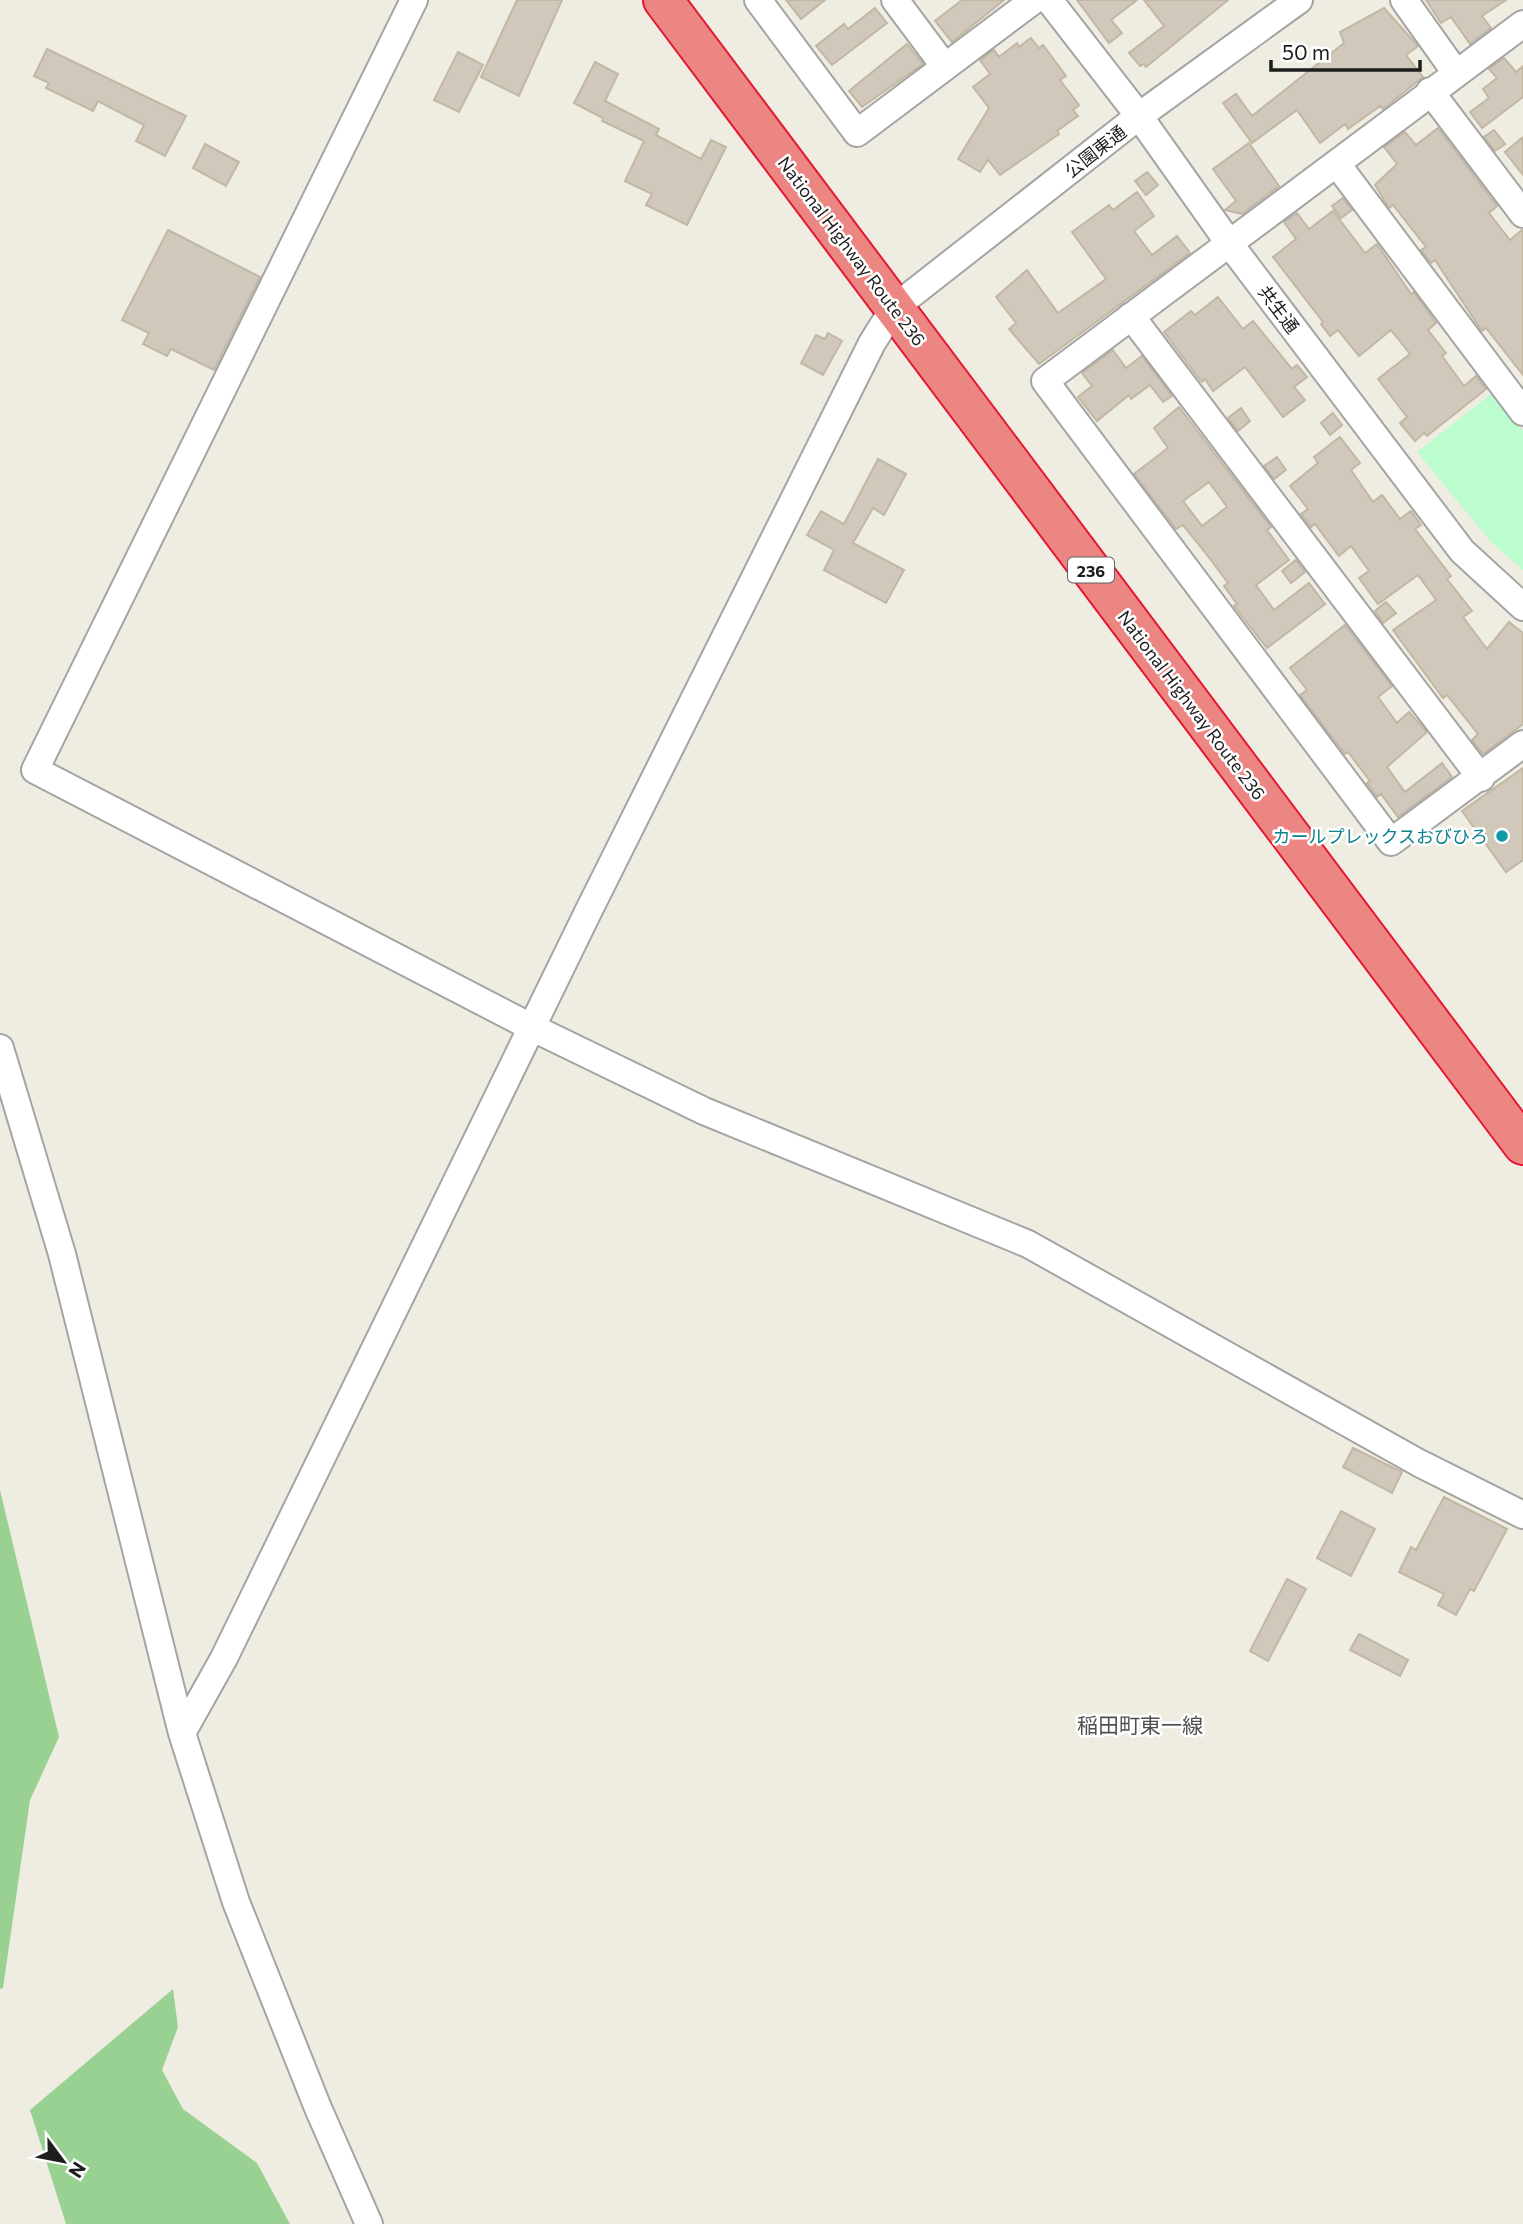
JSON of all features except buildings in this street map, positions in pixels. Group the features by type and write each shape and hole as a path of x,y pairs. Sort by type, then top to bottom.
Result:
{"highway":[{"name":"National Highway Route 236","path":"663,0 1522,1145"}],"street":[{"path":"414,0 34,770 533,1028 704,1111 1028,1244 1419,1463 1523,1515"},
{"path":"758,0 857,134 1034,0"},
{"path":"895,0 945,67"},
{"name":"共生通","path":"1049,0 1139,116 1229,243 1462,551 1523,607"},
{"name":"公園東通","path":"182,1733 224,1658 872,343 894,308 1139,116 1299,0"},
{"path":"1404,0 1456,73"},
{"path":"1523,24 1045,381 1391,842 1481,778 1523,744"},
{"path":"1430,91 1523,214"},
{"path":"1337,163 1523,412"},
{"path":"1132,316 1481,778"},
{"path":"0,1048 62,1254 182,1733 236,1902 318,2108 369,2224"}],"green space":[{"path":"1491,394 1523,430 1523,570 1491,542 1417,452"},
{"path":"0,1490 59,1737 30,1800 3,1988 0,1989"},
{"path":"173,1989 178,2027 162,2070 183,2109 257,2163 290,2224 66,2224 30,2110"}],"place":[{"name":"カールプレックスおびひろ","path":"1502,836"}],"district":[{"name":"稲田町東一線","path":"1140,1724"}]}
